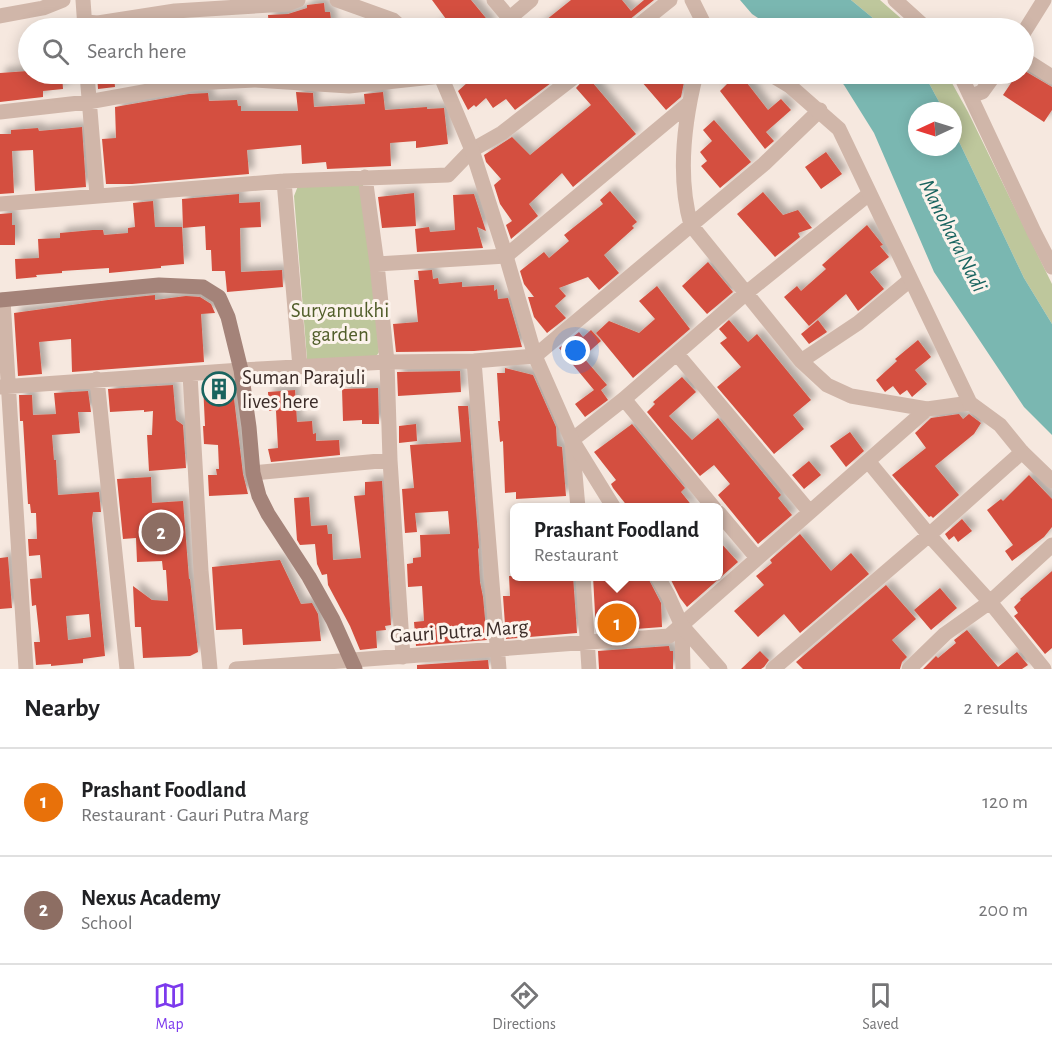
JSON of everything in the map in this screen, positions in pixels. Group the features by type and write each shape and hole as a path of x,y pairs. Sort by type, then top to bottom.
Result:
{"main road":[{"path":"1,300 159,285 203,287 219,297 224,305 241,370 254,473 260,496 268,514 309,577 333,620 353,664"}],"street":[{"path":"0,16 43,8 63,0"},
{"path":"83,0 84,18"},
{"path":"130,18 175,11 287,4 298,0"},
{"path":"336,0 387,18"},
{"path":"494,0 502,18"},
{"path":"511,18 531,0"},
{"path":"647,18 670,0"},
{"path":"692,0 701,18"},
{"path":"895,0 915,18"},
{"path":"1032,18 1044,0"},
{"path":"1034,66 1052,77"},
{"path":"87,84 96,195"},
{"path":"0,112 88,102 182,84"},
{"path":"318,84 349,86 364,84"},
{"path":"446,84 472,150 535,356 572,440 611,503"},
{"path":"0,204 284,181 448,175 472,150 502,134 565,84"},
{"path":"693,84 688,104 683,177 686,206 691,225 801,361 827,385 851,396 927,409 970,403"},
{"path":"787,84 820,110 839,129 970,403 1000,425 1022,452 1052,481"},
{"path":"965,84 1052,267"},
{"path":"971,96 982,92 988,84"},
{"path":"377,264 506,256 688,104"},
{"path":"4,386 241,370 387,362 474,361 535,356 764,164 820,110"},
{"path":"365,177 387,362 390,460 404,657"},
{"path":"284,181 300,367"},
{"path":"572,440 624,399 745,294 869,194"},
{"path":"801,361 858,323 910,280"},
{"path":"1,300 4,386 26,669"},
{"path":"677,354 809,511"},
{"path":"474,361 499,669"},
{"path":"190,374 201,572 210,669"},
{"path":"98,379 127,669"},
{"path":"624,399 711,503"},
{"name":"Gauri Putra Marg","path":"236,669 353,664 404,657 665,637 674,633 809,511 927,409"},
{"path":"572,440 578,503"},
{"path":"773,669 1022,452"},
{"path":"254,473 390,460"},
{"path":"868,461 929,535 990,602 1044,669"},
{"path":"723,518 757,558"},
{"path":"909,669 945,634 990,602 1052,545"},
{"path":"583,581 589,669"},
{"path":"660,581 681,626 720,669"},
{"path":"681,626 683,669"}],"green space":[{"path":"851,0 880,0 901,18 873,18"},
{"path":"929,84 953,84 968,112 1052,284 1052,324 1024,278 962,148 962,102 939,102"},
{"name":"Suryamukhi garden","path":"363,185 379,352 374,360 307,359 294,196 298,186"}],"water":[{"path":"740,0 851,0 873,18 758,18"},
{"name":"Manohara Nadi","path":"843,84 929,84 939,102 908,102 908,156 962,156 962,148 1024,278 1052,324 1052,435 1024,407 934,272 874,133"}],"building":[{"path":"432,0 471,0 486,18 445,18"},
{"path":"571,0 622,0 631,11 644,0 654,0 632,18 548,18"},
{"path":"324,3 325,12 330,12 331,18 268,18 268,15 288,14 307,8 307,5"},
{"path":"18,72 18,84 63,84 63,89 43,91 43,97 0,102 0,73"},
{"path":"1034,76 1052,87 1052,110 1044,122 1003,95 1010,84 1034,84"},
{"path":"98,84 115,84 115,87 98,89"},
{"path":"466,84 550,84 515,110 506,99 493,108 486,98 476,107 474,105 468,110 458,91"},
{"path":"580,84 594,84 636,134 573,187 562,173 529,204 538,216 511,239 506,225 512,221 500,204 494,185 501,179 486,162 484,155 512,137 530,155 591,105 576,88"},
{"path":"644,84 684,84 681,97 666,110"},
{"path":"727,84 748,84 768,110 781,99 791,110 766,132 774,141 765,149 720,91"},
{"path":"296,92 313,93 314,107 365,104 364,94 383,92 385,110 444,108 448,144 416,148 416,141 390,143 391,166 327,169 326,162 302,164 301,145 247,150 249,174 132,184 106,184 102,139 116,138 115,107 189,94 208,93 209,101 237,100 241,111 298,111"},
{"path":"714,120 751,162 720,188 701,166 707,161 700,152 712,141 703,130"},
{"path":"82,127 86,187 35,191 33,150 12,151 14,193 0,194 0,134 11,134 11,130 38,128 39,131"},
{"path":"826,152 842,174 821,189 805,167"},
{"path":"610,191 637,222 632,226 634,228 604,255 619,273 599,290 588,277 559,288 566,296 555,306 566,318 547,333 534,317 528,297 534,297 524,284 520,271 544,252 549,258 569,241 564,235 603,204 600,200"},
{"path":"763,192 783,215 798,210 812,228 798,233 800,237 775,257 737,214"},
{"path":"414,193 416,226 382,228 378,197"},
{"path":"239,194 239,203 260,202 261,227 240,228 241,272 282,270 283,287 227,292 225,271 212,271 211,250 206,250 205,226 183,228 182,199"},
{"path":"474,194 486,231 477,227 483,248 417,252 415,229 429,227 430,232 455,230 453,195"},
{"path":"153,201 155,227 182,227 184,264 109,273 109,268 62,271 62,273 16,279 15,259 39,258 38,239 60,238 60,233 93,230 103,230 104,235 128,233 128,228 135,227 133,203"},
{"path":"12,213 12,225 15,225 15,245 0,245 0,214"},
{"path":"867,225 883,245 880,246 889,257 870,272 884,289 858,311 846,294 809,326 784,297 797,286 801,291 826,269 822,265"},
{"path":"708,262 733,292 707,314 682,286"},
{"path":"432,270 433,279 438,278 439,284 462,282 462,287 494,285 498,299 508,298 522,347 474,351 396,352 393,324 418,322 414,280 419,280 418,271"},
{"path":"657,286 690,329 633,378 596,333 609,321 639,333 655,319 639,301"},
{"path":"155,295 155,300 186,296 200,297 211,304 215,313 201,314 204,362 72,372 71,339 39,342 42,374 18,376 14,313"},
{"path":"729,320 748,342 757,334 811,400 793,415 804,429 774,454 717,387 741,367 720,343 727,338 719,329"},
{"path":"818,320 827,332 809,344 801,334"},
{"path":"591,330 601,341 583,357 607,385 601,390 608,400 585,417 575,404 594,390 559,348 579,332 583,337"},
{"path":"918,340 931,357 915,370 927,384 912,397 907,390 900,395 893,386 885,392 876,380 897,361 895,359"},
{"path":"505,368 533,375 556,427 557,446 562,447 566,496 516,499 516,492 505,493 503,441 500,442 498,421 500,421 497,373 505,373"},
{"path":"460,371 461,392 398,396 397,372"},
{"path":"682,377 696,392 669,416 692,440 718,418 781,495 778,498 792,515 758,544 718,495 730,484 714,465 700,476 647,412 655,404 653,402"},
{"path":"232,382 243,474 248,494 209,496 208,475 217,475 216,469 219,469 218,445 204,444 203,384 221,386"},
{"path":"173,385 176,420 183,425 186,468 149,471 147,435 152,435 153,411 110,412 108,389"},
{"path":"378,388 379,424 362,424 362,420 343,421 342,389"},
{"path":"295,390 297,422 312,421 316,441 339,440 340,455 271,462 268,449 278,448 276,411 269,411 268,392"},
{"path":"88,391 91,412 78,412 80,433 52,435 58,495 99,492 101,512 93,512 92,519 105,656 83,659 83,663 51,666 51,664 36,665 34,642 40,642 36,605 32,606 30,579 42,578 40,555 29,556 28,539 37,539 36,513 31,513 30,504 28,504 23,421 20,421 19,395 32,395 33,415 56,414 54,393","holes":["89,614 91,637 68,640 66,616"]},
{"path":"458,406 468,406 480,582 487,640 416,646 414,622 424,621 422,586 408,587 407,564 413,563 413,558 421,557 420,535 450,534 448,511 415,513 417,532 405,533 402,489 414,488 410,445 461,442"},
{"path":"959,414 963,419 969,414 981,423 974,434 935,466 959,495 933,518 929,517 892,475 926,448 915,433 931,418"},
{"path":"416,424 417,441 399,443 399,426"},
{"path":"632,424 685,488 681,492 690,503 625,503 611,484 616,480 594,452"},
{"path":"850,432 864,451 846,467 830,446"},
{"path":"809,461 821,475 804,489 792,475"},
{"path":"1029,475 1052,499 1052,527 1044,537 1012,561 1005,551 1013,545 987,510 1001,499 1003,501"},
{"path":"151,477 152,503 183,501 198,652 190,656 143,658 141,627 135,627 133,586 152,600 168,601 166,570 163,570 162,561 137,562 136,538 123,539 117,479"},
{"path":"382,481 391,625 385,626 386,630 376,631 377,648 360,650 328,585 327,574 322,575 317,564 315,544 300,545 297,540 294,498 309,497 311,526 327,525 328,534 332,534 333,560 361,558 354,496 365,495 365,482"},
{"path":"962,519 972,531 958,542 954,536 949,540 945,534"},
{"path":"800,534 831,571 851,553 869,574 800,633 784,614 758,637 734,611 764,585 756,576 772,563 770,560"},
{"path":"723,545 738,562 723,575"},
{"path":"8,557 12,608 0,609 0,558"},
{"path":"280,560 301,604 312,603 318,614 321,641 243,645 242,629 216,630 212,567"},
{"path":"1052,571 1052,648 1045,654 1014,616 1018,613 1014,607"},
{"path":"509,576 510,581 573,581 577,633 506,639 503,596 510,596"},
{"path":"593,581 650,581 661,603 662,627 596,632"},
{"path":"672,581 716,581 687,607"},
{"path":"886,585 916,619 892,640 907,657 900,669 803,669 796,662"},
{"path":"940,588 957,608 931,630 914,610"},
{"path":"967,630 998,667 1017,652 1028,665 1022,669 923,669 936,656 938,658 956,643 954,640"},
{"path":"669,646 670,651 673,651 673,669 599,669 598,651"},
{"path":"760,651 769,660 764,667 741,669"},
{"path":"488,660 489,669 417,669 417,665"}],"place":[{"name":"Suman Parajuli lives here","path":"219,389"},
{"name":"Nexus Academy","path":"161,532"},
{"name":"Prashant Foodland","path":"617,623"}]}
